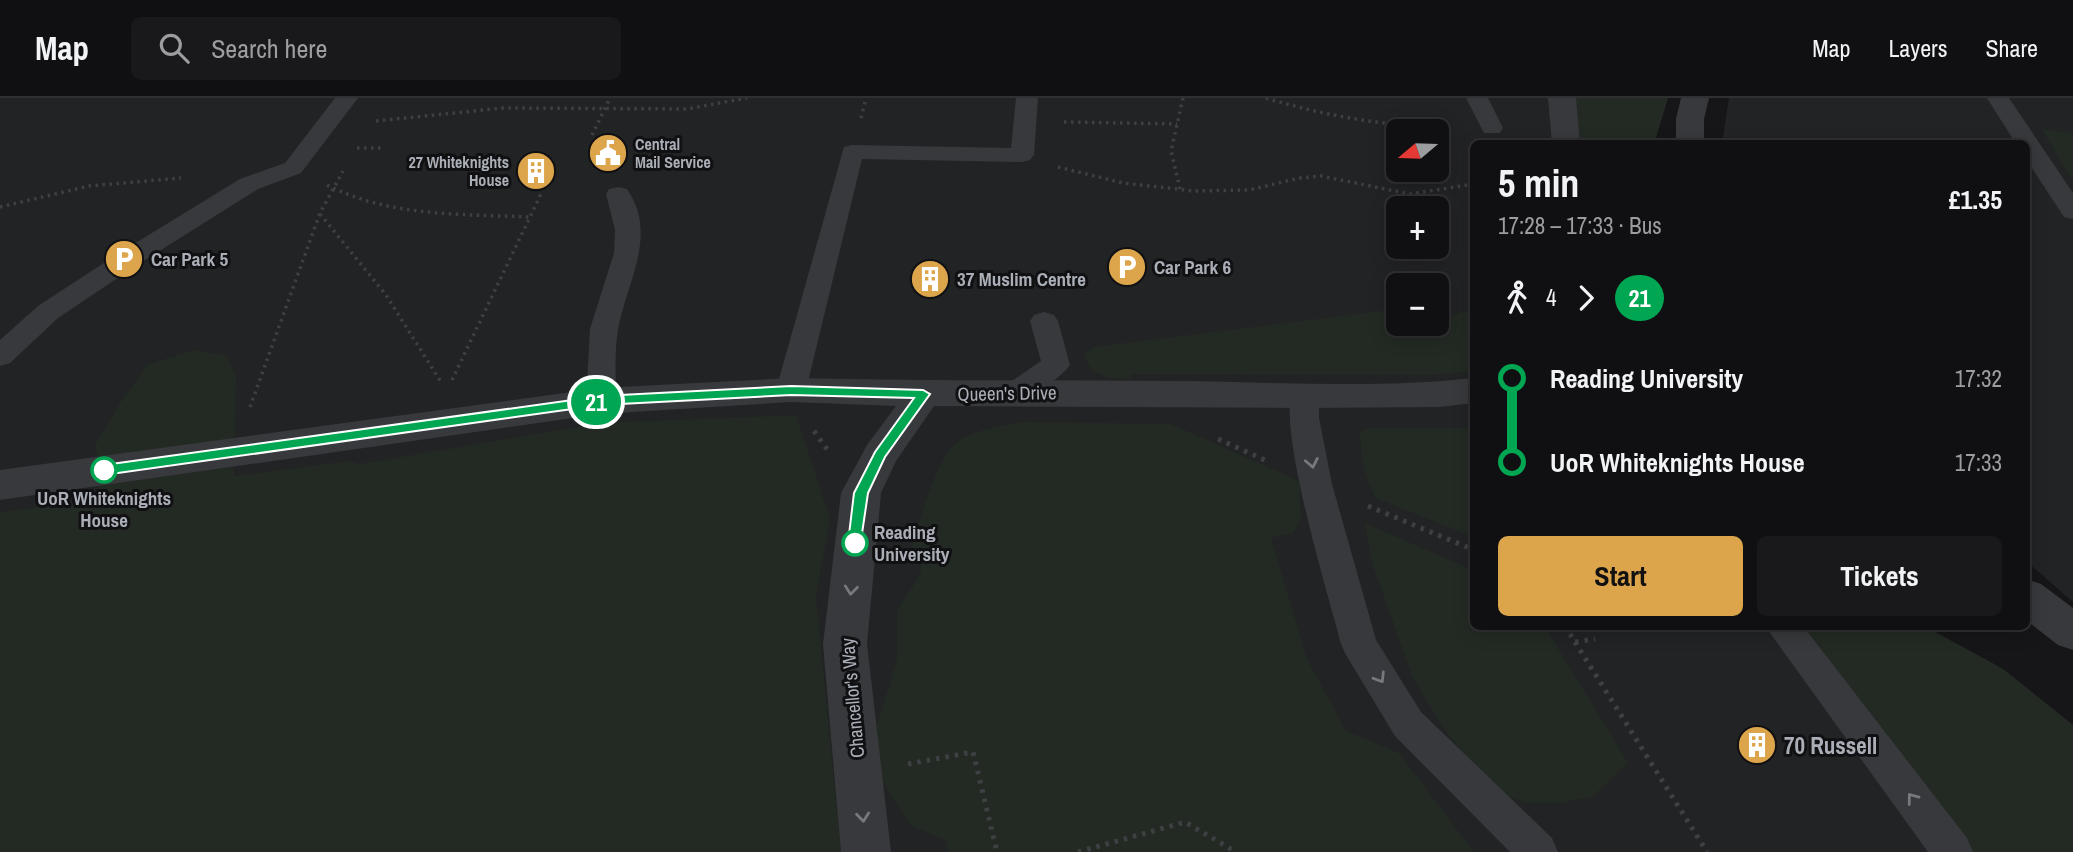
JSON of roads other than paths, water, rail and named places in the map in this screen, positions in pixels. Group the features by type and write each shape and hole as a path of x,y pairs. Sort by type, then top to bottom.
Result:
{"street":[{"path":"1562,98 1566,140"},
{"path":"1690,140 1690,119 1695,98"},
{"name":"Queen's Drive","path":"0,485 601,401 791,390 923,394 1016,392 1304,395 1439,394 1470,390"},
{"name":"Chancellor's Way","path":"866,852 845,644 861,493 880,455 923,394"},
{"path":"2030,599 2073,632"}],"lane":[{"path":"0,356 48,312 125,261 249,184 292,168 347,98"},
{"path":"1998,98 2026,140"},
{"path":"791,390 852,152 1022,155 1026,110"},
{"path":"2030,147 2073,212"},
{"path":"601,401 604,328 627,253 628,230 618,194"},
{"path":"1016,392 1056,365 1045,321"},
{"path":"1304,395 1304,418 1316,484 1359,644 1408,724 1538,852"},
{"path":"1785,630 1953,852"}],"place":[{"name":"Central Mail Service","path":"608,153"},
{"name":"27 Whiteknights House","path":"536,171"},
{"name":"Car Park 5","path":"124,259"},
{"name":"Car Park 6","path":"1127,267"},
{"name":"37 Muslim Centre","path":"930,279"},
{"name":"UoR Whiteknights House","path":"104,470"},
{"name":"Reading University","path":"855,543"},
{"name":"70 Russell","path":"1757,745"}]}
